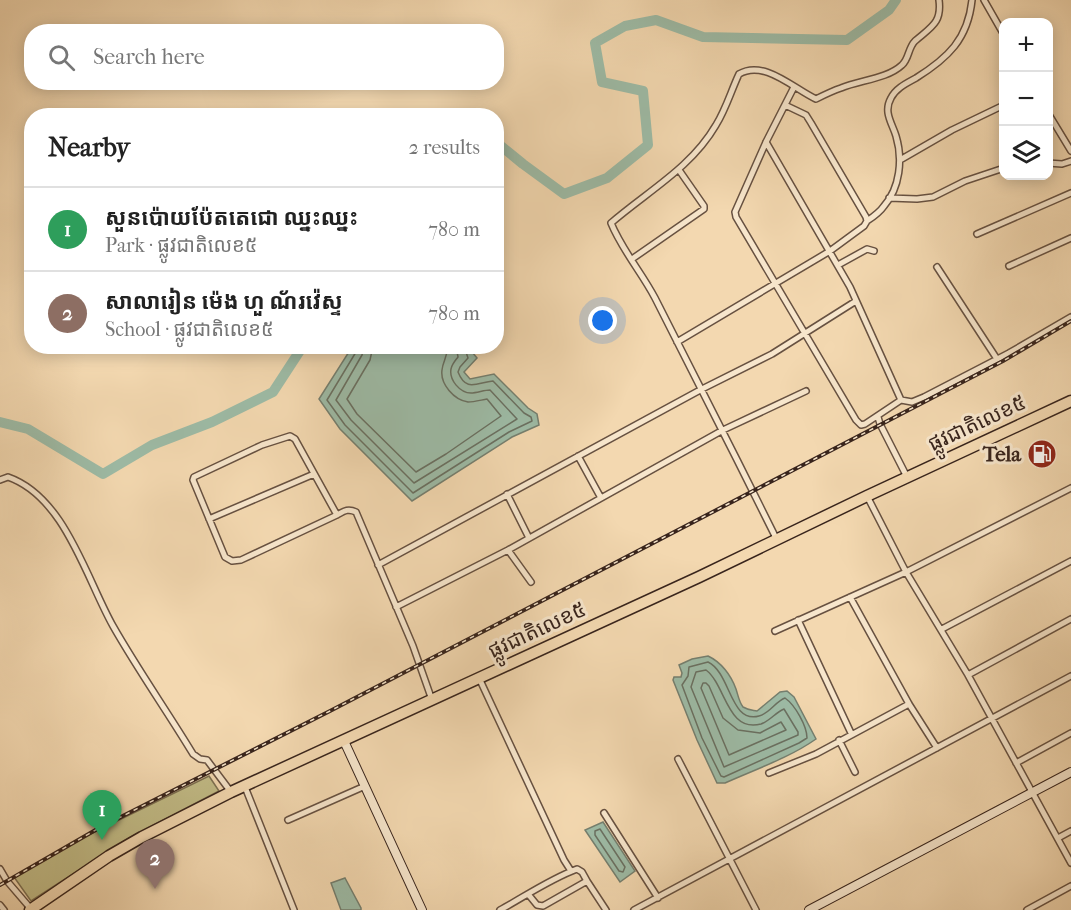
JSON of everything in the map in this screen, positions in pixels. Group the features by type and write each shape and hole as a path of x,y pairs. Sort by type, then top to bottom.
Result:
{"highway":[{"name":"ផ្លូវជាតិលេខ៥","path":"30,910 117,851 231,792 777,540 907,477 1070,404"}],"street":[{"path":"777,540 702,389 611,223 679,170 717,125 739,74 745,70 763,71 781,78 816,99 842,87 873,79 901,66 912,45 938,20 939,0"},
{"path":"677,342 830,251 864,226 885,206 898,176 900,160 897,137 887,109 891,96 900,87 927,71 953,50 964,34 971,13 972,0"},
{"path":"984,0 999,26"},
{"path":"794,87 766,142 735,212 856,420 865,424 902,400 912,402 997,359 1071,317"},
{"path":"786,105 806,115 867,222"},
{"path":"900,160 952,130 999,107"},
{"path":"1053,121 1071,151"},
{"path":"766,142 838,265 902,400"},
{"path":"1053,163 1062,164 1071,161"},
{"path":"632,259 705,209 679,170"},
{"path":"889,198 917,200 933,197 965,181 999,170"},
{"path":"977,234 1071,193"},
{"path":"1009,266 1071,238"},
{"path":"838,265 867,249 874,251"},
{"path":"938,267 997,359"},
{"path":"378,565 702,389 772,354 856,300"},
{"path":"396,607 508,550 723,430 806,390"},
{"path":"878,417 907,477"},
{"path":"337,515 295,439 285,436 194,477 193,483 228,560 236,561 337,515 351,510 356,512 414,646 432,700"},
{"path":"578,456 601,498"},
{"path":"209,519 314,474"},
{"path":"0,480 8,477 26,485 43,500 57,518 72,542 114,628 193,754 200,759 207,760 231,792"},
{"path":"775,632 906,572 1071,488"},
{"path":"507,494 529,538"},
{"path":"867,496 906,572 942,629 1071,863"},
{"path":"508,550 531,582"},
{"path":"942,629 1071,561"},
{"path":"850,597 909,704 937,748"},
{"path":"798,620 851,734"},
{"path":"968,675 1071,620"},
{"path":"634,910 1071,676"},
{"path":"479,678 564,860 572,872"},
{"path":"769,773 816,754 909,704"},
{"path":"1016,764 1071,733"},
{"path":"839,740 855,772"},
{"path":"344,741 422,910"},
{"path":"678,759 756,910"},
{"path":"809,910 1071,772"},
{"path":"288,820 365,786"},
{"path":"245,787 294,910"},
{"path":"604,813 658,898"},
{"path":"1058,838 1071,831"},
{"path":"0,869 4,879 30,910"},
{"path":"500,910 580,870 606,910"},
{"path":"528,894 537,905 543,906 587,881"},
{"path":"1026,910 1071,886"},
{"path":"0,904 4,910"}],"shaded area":[{"path":"209,776 219,791 129,838 31,901 14,877 74,842"}],"water":[{"path":"348,354 474,354 477,358 464,372 470,379 494,374 537,414 539,425 512,437 412,501 340,429 319,399"},
{"path":"708,656 721,665 728,674 740,703 745,708 757,711 780,692 787,691 794,697 816,739 772,763 725,783 717,783 673,680 674,677 681,677 679,665 692,659"},
{"path":"603,822 635,871 620,882 585,830"},
{"path":"345,878 361,910 341,910 331,883"}],"waterway":[{"path":"504,149 564,194 607,178 648,145 643,91 602,82 595,43 625,26 656,20 703,37 847,40 889,10 896,0"},
{"path":"0,422 28,429 103,474 152,445 212,422 273,392 298,354"}],"railway":[{"path":"0,885 99,828 330,711 1003,361 1071,321"}],"place":[{"name":"Tela","path":"1042,454"},
{"name":"សួនប៉ោយប៉ែតតេជោ ឈ្នះឈ្នះ","path":"102,840"},
{"name":"សាលារៀន ម៉េង ហួ ណ័រវ៉េស្ទ","path":"155,889"}]}
